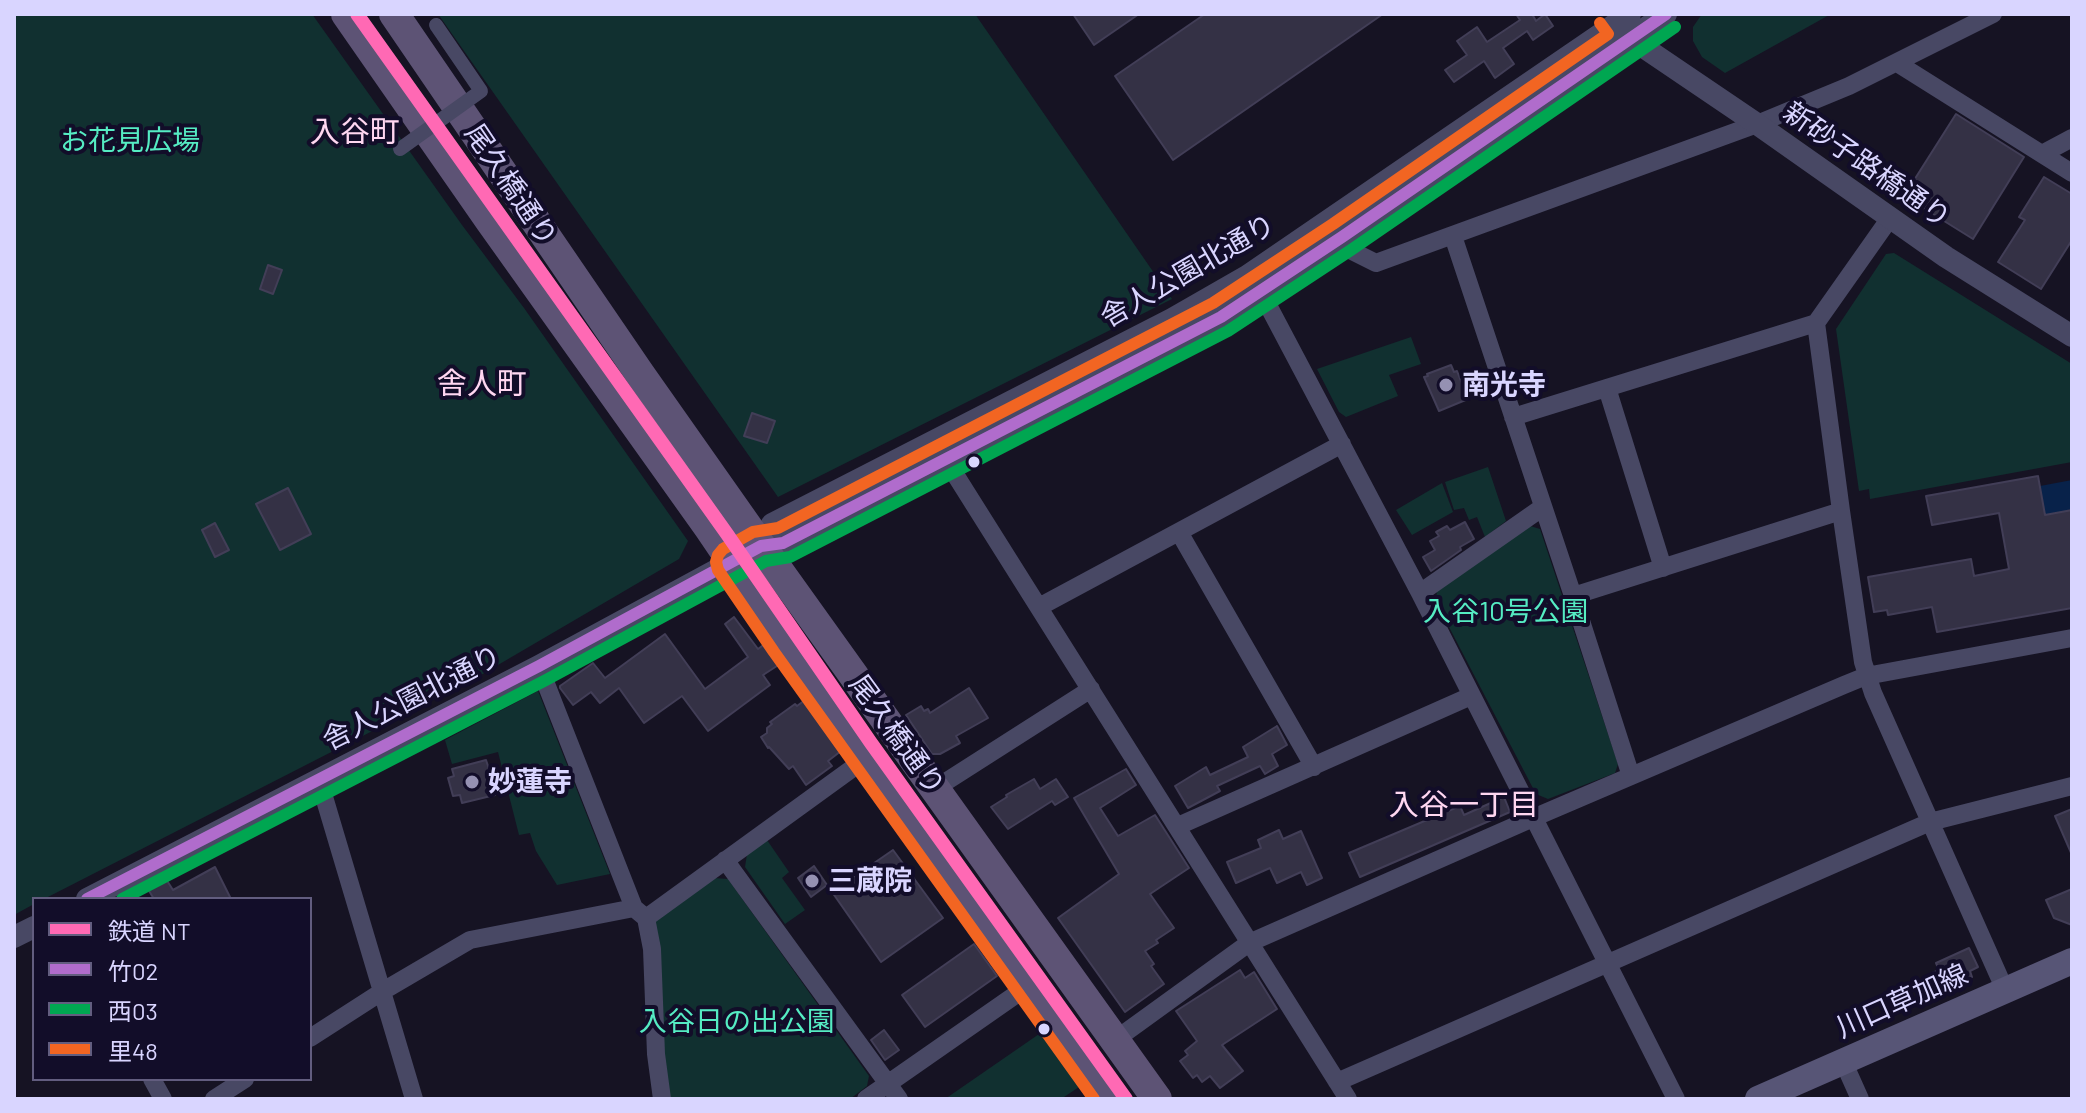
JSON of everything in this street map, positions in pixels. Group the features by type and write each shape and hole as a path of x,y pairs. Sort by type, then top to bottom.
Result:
{"main road":[{"name":"尾久橋通り","path":"346,14 868,757 1114,1099"},
{"name":"尾久橋通り","path":"394,14 640,374 1157,1099"},
{"name":"川口草加線","path":"1758,1099 2072,961"}],"street":[{"name":"舎人公園北通り","path":"761,546 772,524 1172,319 1247,276 1623,22 1666,14"},
{"path":"1342,237 1350,250 1376,263 1757,124 1849,86 1993,14"},
{"name":"舎人公園北通り","path":"91,897 539,666 761,546 783,543 1221,317 1342,237 1623,22"},
{"name":"新砂子路橋通り","path":"1623,22 1757,124 1890,218 2072,336"},
{"path":"400,149 481,91 436,25"},
{"path":"1897,63 2072,173"},
{"path":"2042,154 2072,138"},
{"path":"1513,417 1816,323 1890,218"},
{"path":"1453,236 1631,776"},
{"path":"1261,292 1420,593 1676,1099"},
{"path":"1816,323 1866,676 2005,990"},
{"path":"1607,388 1663,568"},
{"path":"1039,607 1342,444"},
{"path":"946,460 1348,1099"},
{"path":"1420,593 1543,507"},
{"path":"1573,596 1841,511"},
{"path":"1179,532 1314,767"},
{"path":"1115,1040 1249,943 1866,676 2072,638"},
{"path":"539,666 652,949 656,1054 662,1099"},
{"path":"936,788 1091,689"},
{"path":"1178,826 1471,696"},
{"path":"312,1037 470,940 640,913 725,860 868,757"},
{"path":"319,780 414,1099"},
{"path":"1337,1082 1930,822 2072,786"},
{"path":"725,860 893,1091"},
{"path":"14,937 32,928"},
{"path":"866,1099 893,1091 1031,984"},
{"path":"1843,1061 1860,1099"},
{"path":"153,1081 163,1099"},
{"path":"214,1099 242,1081"}],"green space":[{"name":"お花見広場","path":"14,14 312,14 688,541 679,559 474,679 48,897 32,897 32,905 14,915"},
{"path":"438,14 975,14 1172,299 778,497"},
{"path":"1702,14 1831,14 1725,73 1702,57 1693,41 1693,27"},
{"path":"1894,253 2072,364 2072,462 1870,499 1869,489 1859,491 1836,329 1886,254"},
{"path":"1411,337 1421,364 1389,375 1398,396 1346,417 1339,412 1317,369"},
{"path":"1488,467 1506,521 1485,537 1477,517 1469,520 1464,508 1454,510 1445,482"},
{"path":"1442,483 1453,512 1412,535 1396,510"},
{"name":"入谷10号公園","path":"1527,525 1540,529 1618,764 1615,773 1548,799 1536,794 1436,602 1437,590"},
{"path":"538,691 610,874 557,885 536,851 530,833 519,835 498,752 452,764 445,740"},
{"path":"767,840 789,872 782,878 805,910 785,924 745,867 747,854"},
{"name":"入谷日の出公園","path":"714,878 728,879 869,1076 867,1086 850,1099 666,1099 654,920"},
{"path":"1042,1032 1079,1087 1061,1099 945,1099"}],"water":[{"path":"2072,480 2072,510 2045,515 2040,486"}],"building":[{"path":"1073,14 1139,14 1094,45"},
{"path":"1205,14 1383,14 1173,160 1115,76"},
{"path":"1516,14 1532,14 1536,21 1545,14 1553,26 1533,40 1527,31 1503,48 1514,64 1495,78 1484,61 1454,82 1445,70 1467,55 1457,41 1477,27 1487,42 1520,20"},
{"path":"1956,114 2024,157 1973,239 1904,196"},
{"path":"2044,177 2072,194 2072,240 2041,289 1998,262 2025,220 2019,217"},
{"path":"268,265 282,270 273,294 260,289"},
{"path":"1451,365 1454,372 1457,371 1468,399 1439,411 1424,377"},
{"path":"752,413 775,421 767,443 744,436"},
{"path":"2038,476 2045,515 2072,510 2072,608 1937,632 1932,607 1888,615 1887,610 1874,612 1868,577 1971,559 1974,576 2009,569 1999,513 1932,525 1926,496"},
{"path":"288,488 311,534 280,550 256,504"},
{"path":"1465,522 1474,539 1431,571 1423,557 1435,550 1430,541 1439,536 1436,532 1447,526 1450,530"},
{"path":"215,523 229,550 215,557 202,530"},
{"path":"734,617 758,649 766,643 780,664 763,675 770,685 708,731 682,696 644,723 619,688 600,703 591,692 573,705 560,688 593,663 605,678 665,634 705,689 748,657 725,624"},
{"path":"969,688 988,718 956,736 960,743 940,754 932,754 906,715 921,706 930,713"},
{"path":"805,700 841,751 828,761 832,766 806,785 793,766 789,769 761,737 767,733 767,728 772,724 770,722"},
{"path":"1277,726 1287,745 1272,754 1278,766 1265,774 1260,766 1217,786 1220,791 1188,808 1175,786 1206,767 1210,775 1248,757 1243,747"},
{"path":"486,760 496,783 492,784 495,795 462,803 460,795 453,796 448,778 454,776 452,769"},
{"path":"1126,769 1136,785 1100,808 1118,836 1155,815 1189,868 1150,894 1174,928 1145,951 1164,984 1125,1012 1058,918 1119,874 1074,798"},
{"path":"1034,779 1040,789 1056,779 1068,797 1055,805 1052,801 1008,829 991,807"},
{"path":"1504,797 1510,812 1360,877 1349,853 1460,806 1464,815"},
{"path":"2072,809 2072,855 2055,816"},
{"path":"1279,830 1283,839 1301,831 1322,878 1307,885 1301,872 1277,883 1270,868 1236,883 1227,862 1261,848 1258,840"},
{"path":"893,850 943,918 881,962 832,892"},
{"path":"814,866 827,885 811,897 798,878"},
{"path":"215,867 230,897 153,897 146,886 164,876 173,890"},
{"path":"2072,889 2072,925 2054,918 2046,900"},
{"path":"974,944 997,976 925,1027 902,995"},
{"path":"1969,948 1978,967 1970,971 1972,977 1936,993 1928,975 1939,970 1936,963"},
{"path":"1240,970 1245,978 1254,972 1277,1009 1222,1045 1243,1071 1220,1088 1210,1076 1202,1082 1197,1075 1193,1078 1180,1061 1188,1055 1185,1051 1197,1041 1176,1011"},
{"path":"884,1030 899,1050 885,1060 871,1040"}],"rail line":[{"name":"NT","path":"357,14 1126,1099"}],"transit line":[{"name":"竹02","path":"91,897 539,666 761,546 783,543 1221,317 1666,14"},
{"name":"里48","path":"1094,1099 774,652 718,570 718,555 753,532 778,528 1213,303 1608,34 1600,23"},
{"name":"西03","path":"126,897 546,680 766,561 790,557 1228,331 1675,27"}],"place":[{"name":"南光寺","path":"1446,385"},
{"name":"妙蓮寺","path":"472,782"},
{"name":"三蔵院","path":"812,881"}],"district":[{"name":"入谷町","path":"355,132"},
{"name":"舎人町","path":"482,384"},
{"name":"入谷一丁目","path":"1464,805"}]}
